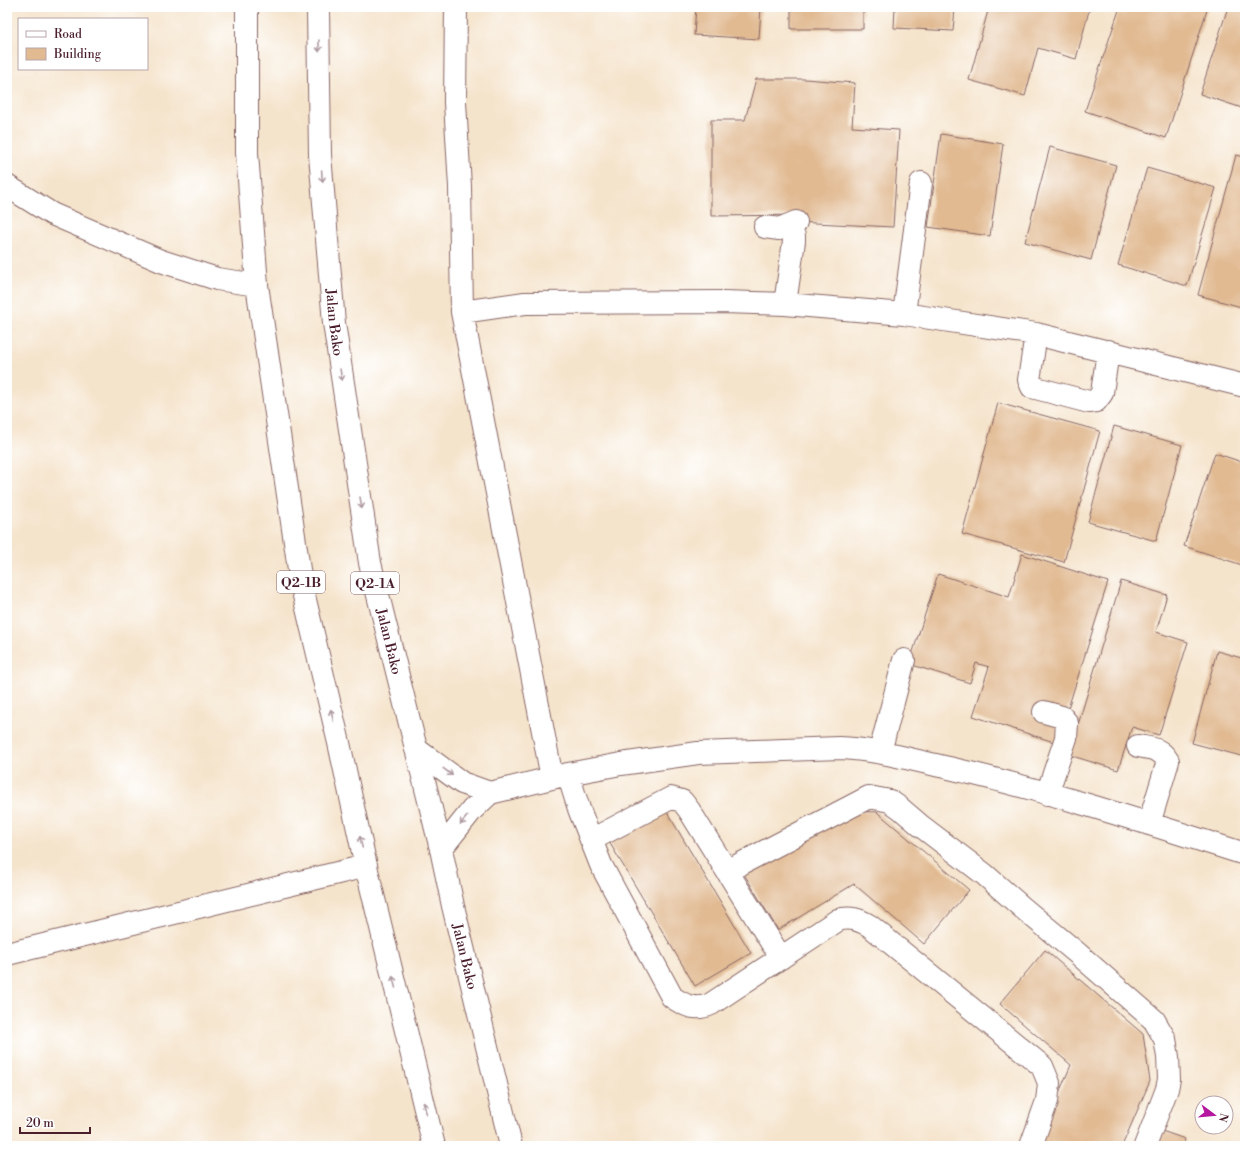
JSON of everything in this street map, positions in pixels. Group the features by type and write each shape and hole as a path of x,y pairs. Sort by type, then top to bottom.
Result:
{"street":[{"name":"Q2-1B","path":"247,7 247,153 257,285 301,583 339,743 366,866 434,1146"},
{"name":"Jalan Bako","path":"318,7 320,155 334,323 370,562 441,849 452,906 512,1146"},
{"path":"456,7 456,102 460,188 462,312 560,776 591,840 601,865 672,997 692,1007 704,1008 711,1004 838,920 843,918 860,920 870,926 1042,1066 1049,1083 1047,1101 1031,1146"},
{"path":"904,314 921,183"},
{"path":"7,186 52,214 161,261 217,279 257,285"},
{"path":"765,227 779,229 796,222 791,232 794,236 794,241 785,304"},
{"path":"462,312 532,302 709,302 785,304 904,314 1036,334 1245,386"},
{"path":"1036,334 1029,380 1032,387 1089,402 1100,397 1102,393 1108,351"},
{"path":"880,752 904,660"},
{"path":"1044,712 1062,717 1067,723 1066,738 1047,794"},
{"path":"1138,746 1163,753 1168,761 1149,824"},
{"path":"441,849 472,810 490,793 560,776 620,764 698,753 839,748 880,752 984,776 1149,824 1245,854"},
{"path":"416,749 462,783 490,793"},
{"path":"727,871 869,796 890,801 984,874 1154,1020 1165,1040 1168,1057 1169,1079 1167,1089 1145,1146"},
{"path":"591,840 671,798 682,801 781,958"},
{"path":"7,954 366,866"}],"building":[{"path":"696,7 761,7 759,39 694,35"},
{"path":"791,7 863,7 863,29 791,29"},
{"path":"895,7 955,7 953,31 894,28"},
{"path":"989,7 1090,7 1076,59 1038,48 1025,96 969,80"},
{"path":"1120,7 1208,7 1166,138 1085,111"},
{"path":"1228,7 1245,13 1245,109 1200,94"},
{"path":"756,79 805,79 855,83 852,127 899,130 893,227 796,222 806,215 711,216 711,120 745,120"},
{"path":"941,134 1003,144 990,236 928,227"},
{"path":"1050,147 1116,165 1091,260 1025,242"},
{"path":"1236,155 1245,157 1245,308 1198,295"},
{"path":"1147,168 1216,188 1187,286 1118,265"},
{"path":"998,403 1100,431 1064,562 962,534"},
{"path":"1114,426 1182,445 1156,541 1088,522"},
{"path":"1215,453 1245,463 1245,566 1184,546"},
{"path":"1022,554 1108,582 1057,743 973,716 989,667 976,663 970,683 909,664 938,574 1009,597"},
{"path":"1121,581 1167,595 1156,632 1188,642 1159,735 1132,727 1118,770 1069,755"},
{"path":"1217,651 1245,659 1245,757 1192,743"},
{"path":"664,807 751,953 695,986 608,840"},
{"path":"842,811 877,812 969,890 924,944 854,884 778,930 738,864"},
{"path":"1045,950 1143,1034 1150,1081 1122,1146 1036,1146 1071,1065 1000,1004"},
{"path":"1159,1130 1185,1139 1183,1146 1162,1146 1154,1143"}]}
